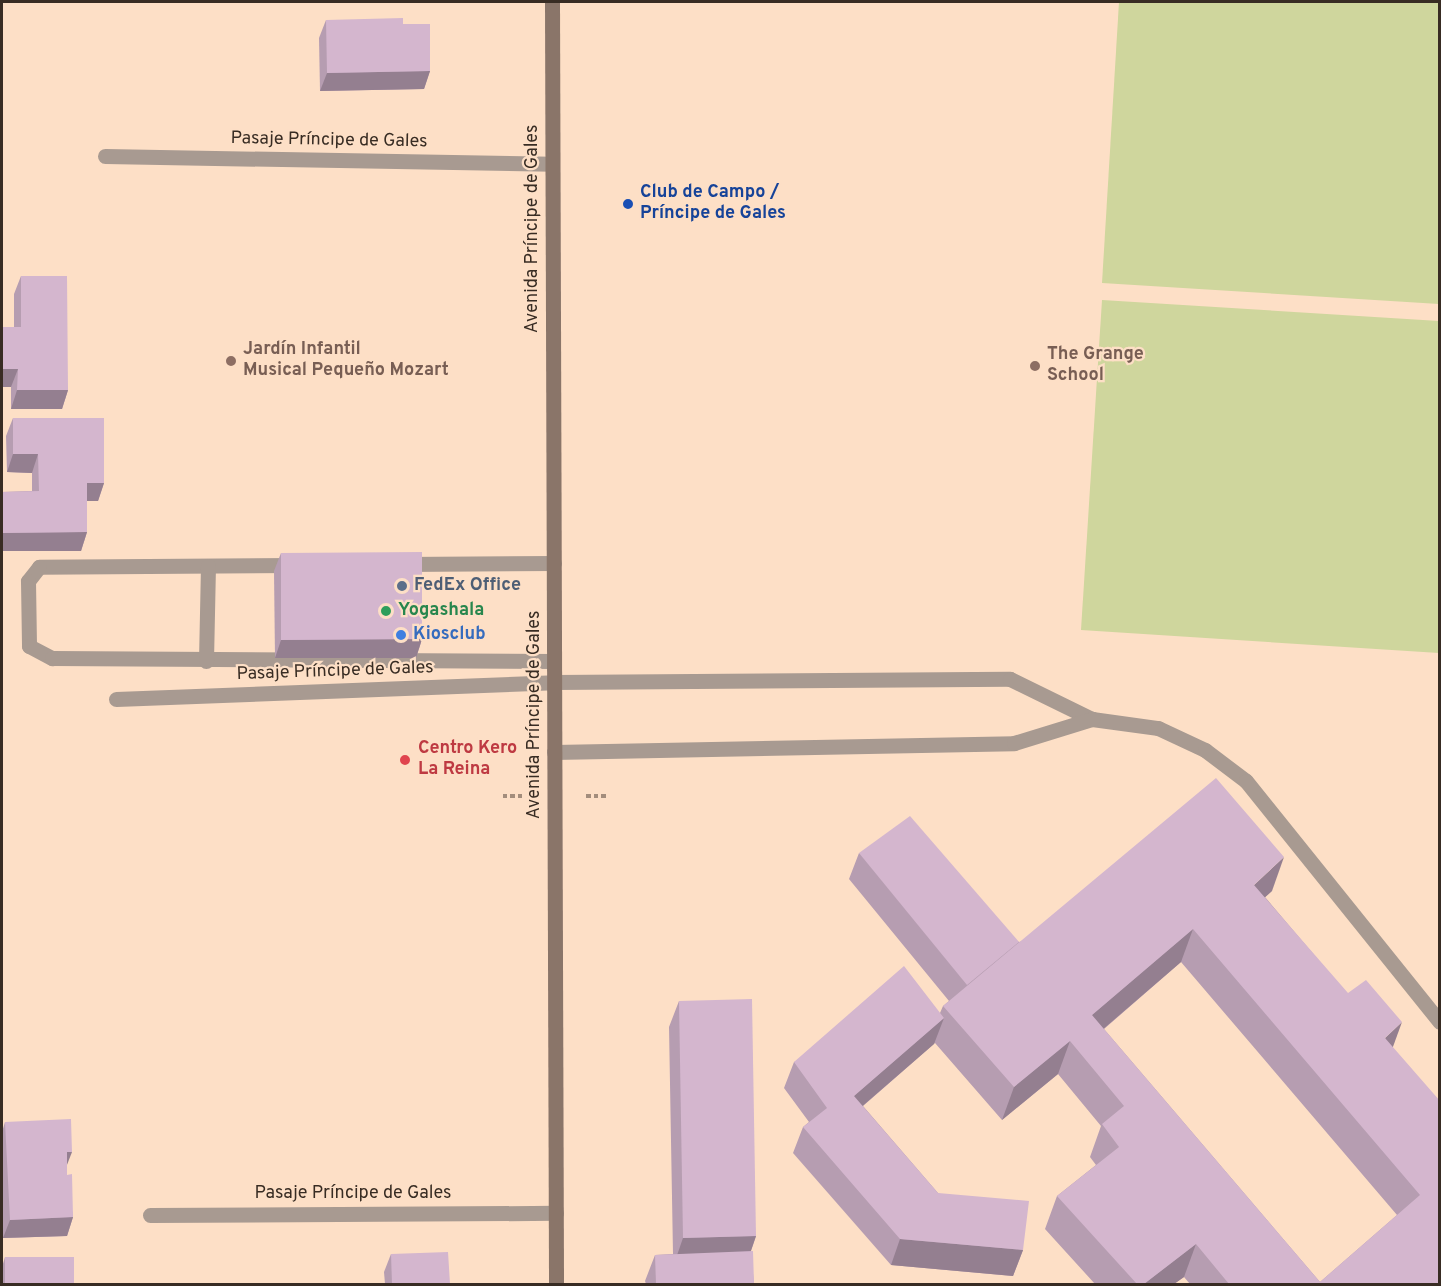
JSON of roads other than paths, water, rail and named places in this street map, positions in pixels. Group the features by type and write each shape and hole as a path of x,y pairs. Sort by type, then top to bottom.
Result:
{"main road":[{"name":"Avenida Príncipe de Gales","path":"552,2 556,1284"}],"street":[{"name":"Pasaje Príncipe de Gales","path":"105,156 552,164"},
{"path":"384,564 554,562"},
{"path":"314,565 39,567 28,581 29,646 35,652 52,658 206,661 554,661"},
{"path":"206,661 208,566"},
{"name":"Pasaje Príncipe de Gales","path":"117,699 554,682 1010,679 1092,719"},
{"path":"554,752 1014,743 1092,719 1158,728 1205,750 1246,781 1440,1022"},
{"name":"Pasaje Príncipe de Gales","path":"150,1215 556,1213"}],"place":[{"name":"Club de Campo / Príncipe de Gales","path":"628,204"},
{"name":"Jardín Infantil Musical Pequeño Mozart","path":"231,361"},
{"name":"The Grange School","path":"1035,366"},
{"name":"FedEx Office","path":"402,586"},
{"name":"Yogashala","path":"386,611"},
{"name":"Kiosclub","path":"401,635"},
{"name":"Centro Kero La Reina","path":"405,760"}]}
